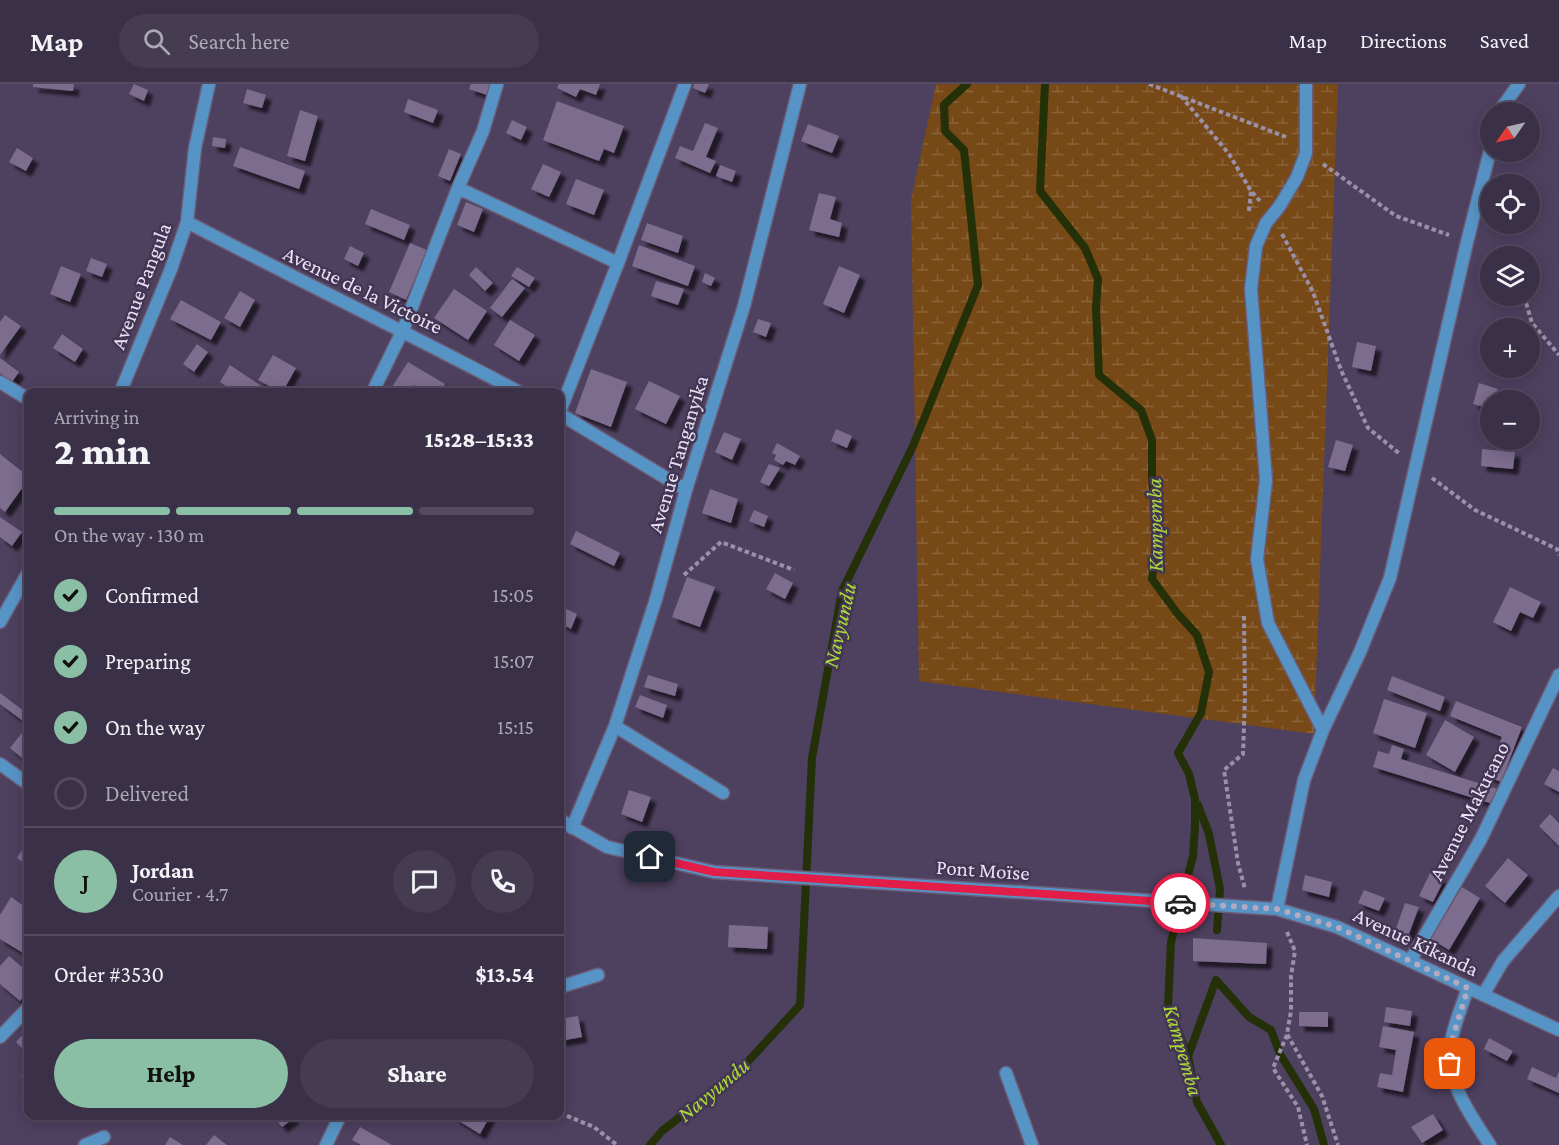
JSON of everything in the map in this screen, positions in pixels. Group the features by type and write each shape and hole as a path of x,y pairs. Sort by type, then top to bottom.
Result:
{"street":[{"name":"Avenue Pangula","path":"122,388 171,269 187,222 195,148 209,84"},
{"path":"374,388 403,330 458,188 483,131 497,84"},
{"path":"564,402 685,84"},
{"name":"Avenue Tanganyika","path":"573,828 615,726 656,599 686,490 744,306 800,84"},
{"path":"1306,84 1306,153 1297,177 1272,215 1256,246 1251,289 1266,480 1257,559 1268,623 1323,730"},
{"path":"1506,102 1519,84"},
{"path":"1277,909 1304,780 1323,730 1360,652 1390,578 1487,162"},
{"path":"458,188 618,263"},
{"name":"Avenue de la Victoire","path":"187,222 293,278 403,330 512,388"},
{"path":"0,382 24,397"},
{"path":"564,414 686,490"},
{"path":"0,622 24,580"},
{"name":"Avenue Makutano","path":"1410,961 1481,839 1559,675"},
{"path":"615,726 723,793"},
{"path":"0,764 24,781"},
{"name":"Pont Moïse","path":"564,822 607,847 714,872 1250,907"},
{"path":"1484,995 1503,961 1559,896"},
{"name":"Avenue Kikanda","path":"1250,907 1277,909 1337,927 1559,1030"},
{"path":"564,986 598,975"},
{"path":"1468,988 1451,1043 1450,1064 1459,1096 1490,1145"},
{"path":"0,1037 24,1012"},
{"path":"1006,1073 1032,1145"},
{"path":"326,1145 338,1120"},
{"path":"85,1145 104,1137"}],"path":[{"path":"1181,96 1229,154 1251,191 1272,215 1313,292 1341,370 1368,428 1475,510 1557,549 1559,555"},
{"path":"1527,306 1532,323 1559,355"},
{"path":"656,599 721,542 794,570"},
{"path":"1277,909 1294,951 1290,976 1291,1011 1287,1034 1273,1068 1298,1107 1308,1145"},
{"path":"1287,1034 1322,1096 1338,1145"},
{"path":"564,1115 594,1127 617,1145"}],"green space":[{"path":"936,84 1338,84 1314,734 919,681 911,200"}],"building":[{"path":"33,84 74,84 73,91 33,87"},
{"path":"134,84 148,90 144,101 129,94"},
{"path":"471,84 490,84 487,95 469,89"},
{"path":"559,84 600,84 596,95 580,89 576,97 557,88"},
{"path":"694,84 709,84 705,93 693,88"},
{"path":"247,89 266,95 262,108 243,103"},
{"path":"408,99 438,110 433,123 404,112"},
{"path":"557,101 624,126 614,153 604,149 599,161 543,140"},
{"path":"300,110 318,116 305,161 287,156"},
{"path":"512,120 527,127 521,140 506,133"},
{"path":"705,123 718,128 706,157 716,161 710,173 675,158 680,146 693,151"},
{"path":"808,124 839,136 832,153 801,141"},
{"path":"213,137 226,139 225,148 212,146"},
{"path":"240,147 305,171 299,189 233,166"},
{"path":"17,148 33,158 26,171 9,162"},
{"path":"449,149 461,154 450,181 438,176"},
{"path":"543,164 561,172 549,197 531,189"},
{"path":"720,165 736,171 732,182 716,176"},
{"path":"576,179 604,190 594,215 566,204"},
{"path":"819,193 836,197 830,219 842,223 839,237 809,230"},
{"path":"466,202 483,209 474,232 457,225"},
{"path":"371,209 410,225 404,240 365,224"},
{"path":"647,223 683,236 678,253 641,240"},
{"path":"410,243 427,250 406,300 389,292"},
{"path":"639,245 695,266 688,286 632,266"},
{"path":"350,246 364,253 358,266 344,259"},
{"path":"91,258 107,264 102,277 86,271"},
{"path":"61,266 81,274 70,302 50,294"},
{"path":"839,266 860,275 844,313 823,304"},
{"path":"476,267 493,283 485,291 469,275"},
{"path":"517,267 535,278 529,287 511,276"},
{"path":"705,273 715,278 711,286 702,282"},
{"path":"512,279 525,288 502,317 490,308"},
{"path":"656,281 684,289 678,305 651,296"},
{"path":"454,289 487,311 468,340 434,318"},
{"path":"240,291 255,300 240,327 224,318"},
{"path":"181,300 221,322 211,340 170,319"},
{"path":"5,315 21,326 0,355 0,322"},
{"path":"758,319 771,323 766,337 753,332"},
{"path":"510,320 535,335 519,361 494,345"},
{"path":"62,334 83,349 75,362 53,348"},
{"path":"1357,342 1376,346 1371,371 1352,367"},
{"path":"197,344 208,352 194,372 183,364"},
{"path":"273,355 296,368 285,388 273,388 258,380"},
{"path":"0,358 19,372 12,382 0,373"},
{"path":"408,362 445,384 443,388 419,388 414,385 412,388 391,388"},
{"path":"230,365 263,387 229,388 220,382"},
{"path":"591,369 627,382 611,427 575,413"},
{"path":"649,381 680,396 666,424 635,409"},
{"path":"1479,383 1498,389 1480,390 1480,406 1473,404"},
{"path":"836,429 852,436 847,448 831,441"},
{"path":"724,432 741,439 732,460 715,452"},
{"path":"1336,440 1353,445 1345,471 1328,467"},
{"path":"777,443 800,456 795,465 786,461 783,465 774,460 776,455 772,453"},
{"path":"1482,450 1515,452 1513,469 1481,466"},
{"path":"0,454 24,473 24,486 5,512 0,508"},
{"path":"769,464 780,468 769,486 760,482"},
{"path":"710,489 738,499 731,523 702,513"},
{"path":"754,510 768,516 764,527 749,521"},
{"path":"0,517 22,532 12,546 0,537"},
{"path":"576,531 620,553 614,566 570,544"},
{"path":"775,573 793,583 785,599 766,589"},
{"path":"687,577 715,587 700,627 672,617"},
{"path":"1510,587 1541,602 1533,618 1520,612 1511,631 1493,622"},
{"path":"564,608 577,614 571,629 564,625"},
{"path":"648,675 678,684 675,696 644,687"},
{"path":"1392,676 1445,697 1440,711 1387,690"},
{"path":"0,693 24,711 24,720 23,721 0,704"},
{"path":"640,695 667,705 663,718 635,707"},
{"path":"1384,699 1427,713 1415,748 1373,733"},
{"path":"1456,701 1522,727 1501,782 1487,776 1502,737 1450,716"},
{"path":"1445,720 1474,737 1455,772 1426,755"},
{"path":"24,730 24,760 10,748"},
{"path":"1392,745 1404,749 1401,759 1501,790 1496,805 1373,767 1378,751 1389,754"},
{"path":"1553,768 1559,771 1559,792 1544,784"},
{"path":"629,790 651,797 642,822 621,814"},
{"path":"1550,814 1559,823 1559,846 1539,826"},
{"path":"24,847 24,863 17,858"},
{"path":"1508,858 1528,875 1505,903 1485,886"},
{"path":"1430,873 1444,880 1433,902 1419,896"},
{"path":"1305,875 1332,882 1329,897 1302,890"},
{"path":"1462,887 1480,898 1449,950 1431,939"},
{"path":"1364,890 1385,898 1379,911 1358,903"},
{"path":"11,897 24,906 24,954 0,939 0,915"},
{"path":"1405,903 1419,907 1407,939 1394,934"},
{"path":"729,925 768,927 767,949 728,947"},
{"path":"1193,938 1267,943 1266,964 1193,961"},
{"path":"9,956 24,969 24,996 20,1001 0,984 0,966"},
{"path":"1386,1007 1412,1011 1410,1026 1384,1022"},
{"path":"1299,1012 1328,1012 1328,1027 1299,1026"},
{"path":"578,1016 582,1037 564,1040 564,1018"},
{"path":"1383,1026 1414,1032 1403,1092 1377,1087 1380,1073 1392,1075 1396,1050 1379,1047"},
{"path":"24,1033 24,1050 16,1042"},
{"path":"1489,1038 1513,1051 1507,1061 1484,1049"},
{"path":"1532,1067 1556,1078 1559,1072 1559,1093 1527,1079"},
{"path":"1433,1114 1443,1130 1422,1143 1411,1127"},
{"path":"276,1120 291,1120 282,1127"},
{"path":"457,1120 488,1120 480,1134"},
{"path":"360,1127 392,1145 361,1145 352,1140"},
{"path":"214,1135 227,1145 206,1145"},
{"path":"170,1137 183,1145 165,1145"}],"waterway":[{"name":"Navyundu","path":"650,1145 662,1131 742,1068 800,1005 812,758 842,591 913,446 978,285 964,150 945,131 944,105 967,84"},
{"name":"Kampemba","path":"1045,84 1040,191 1085,248 1098,279 1096,308 1099,375 1141,410 1152,440 1152,477 1157,541 1152,579 1177,613 1197,635 1209,672 1201,713 1178,753 1189,774 1195,799 1195,826 1193,856 1171,942 1168,1006 1188,1056 1197,1102 1221,1145"},
{"path":"1198,805 1209,834 1220,889 1217,930"},
{"path":"1188,1056 1216,980 1249,1017 1271,1030 1280,1054 1314,1109 1324,1145"}],"way so far":[{"path":"1180,903 1277,909 1337,927 1468,988 1451,1043 1450,1064"}],"route":[{"path":"650,857 714,872 1180,903"}]}
